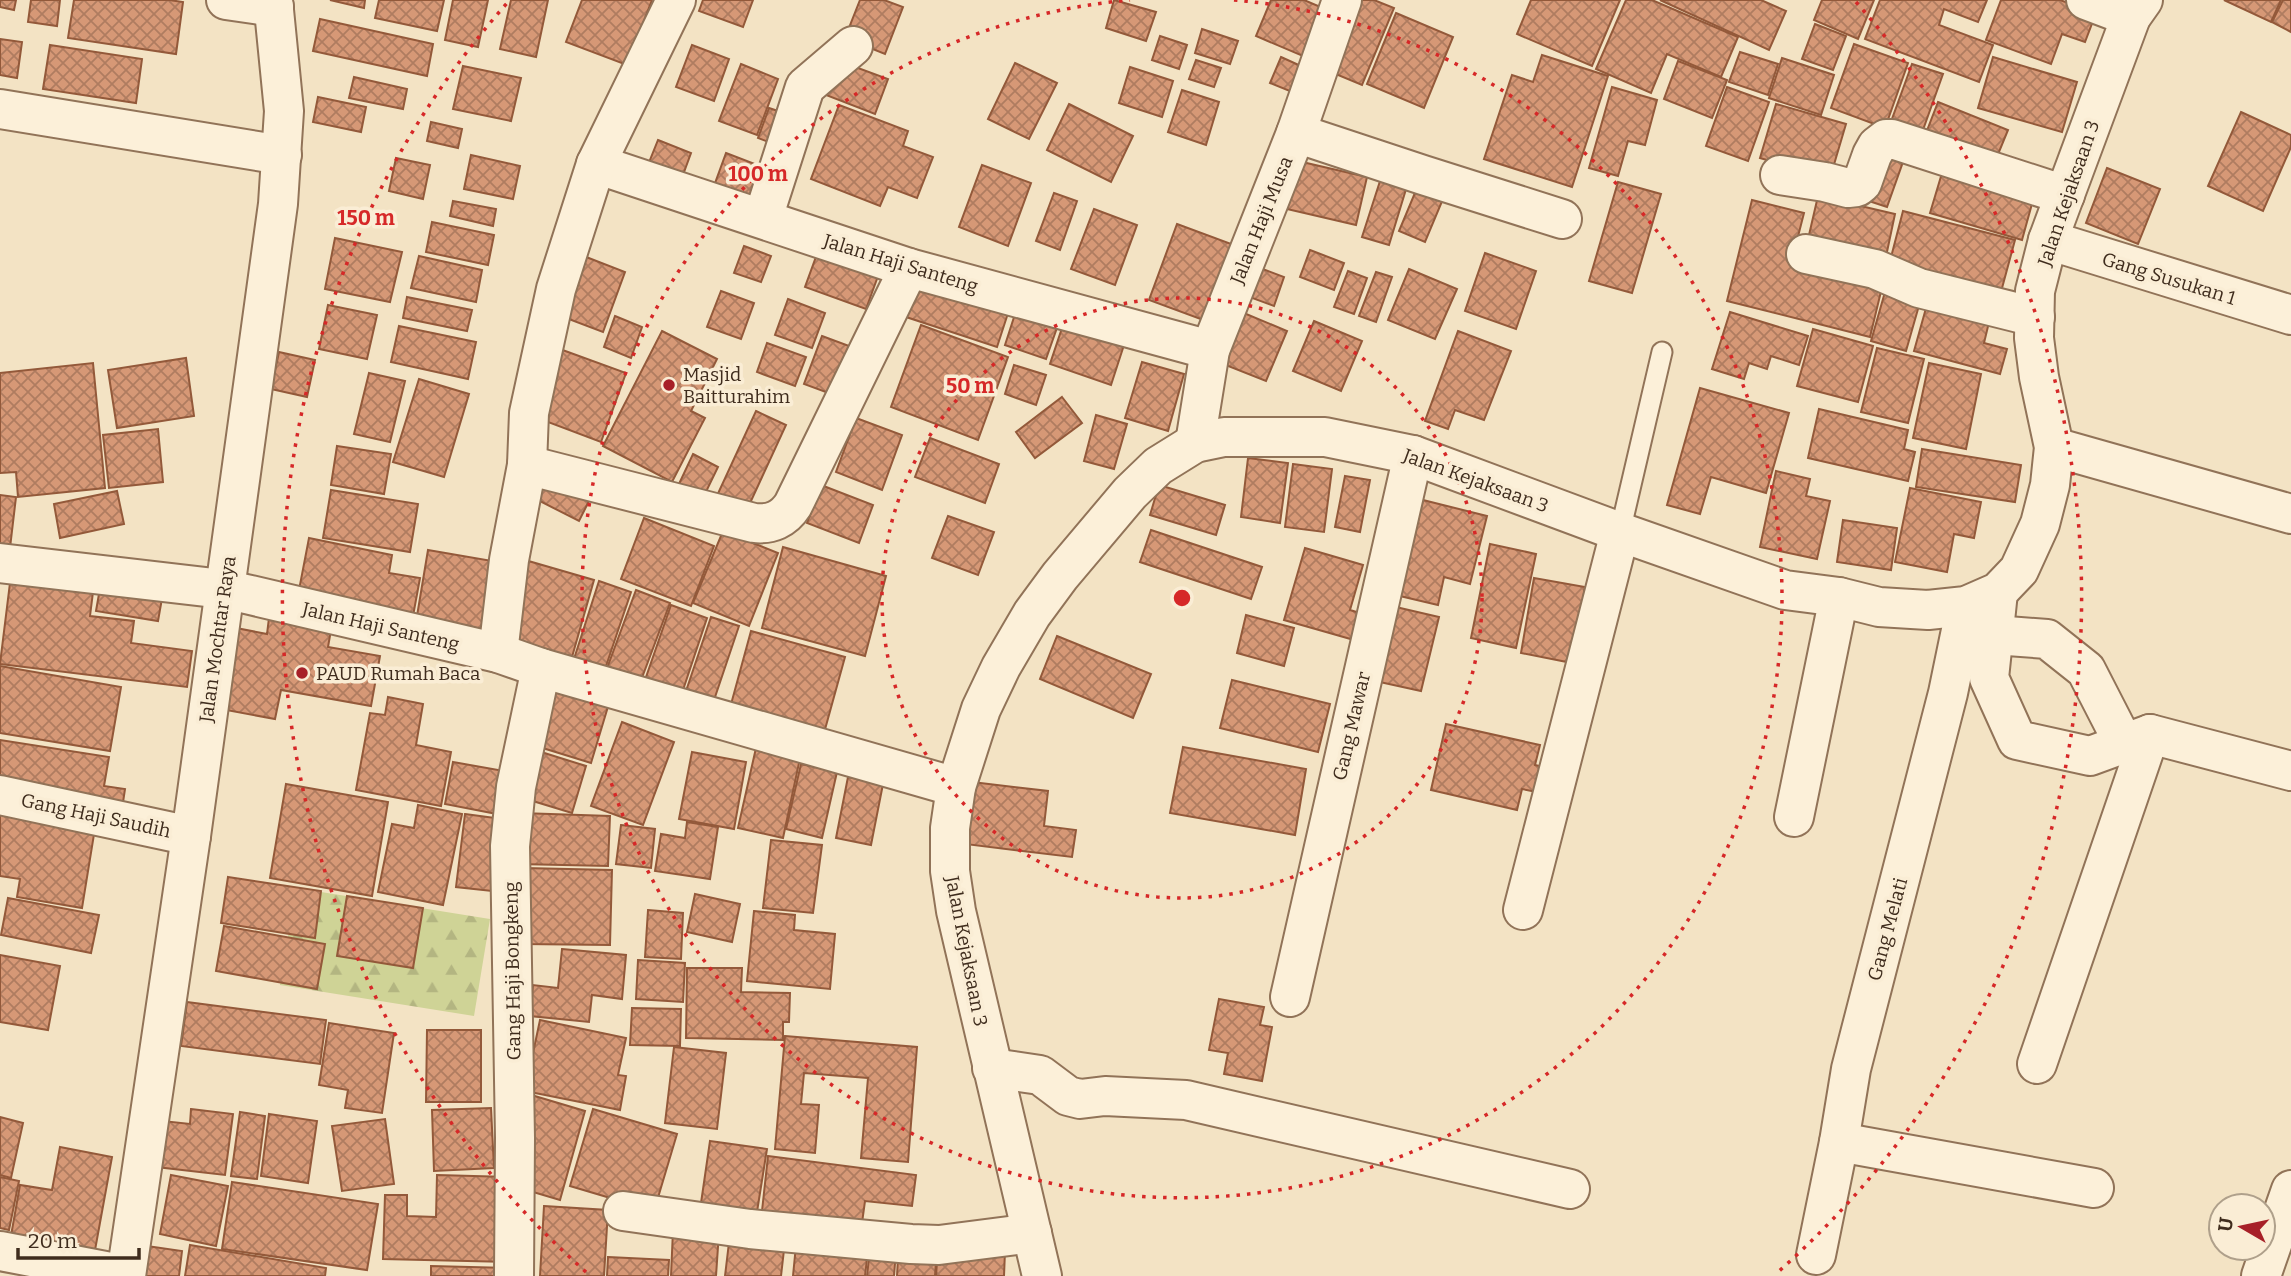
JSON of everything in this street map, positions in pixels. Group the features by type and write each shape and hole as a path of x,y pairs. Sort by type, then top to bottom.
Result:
{"street":[{"path":"226,0 274,4"},
{"path":"498,653 509,560 527,465 529,413 556,289 596,164 676,0"},
{"name":"Jalan Haji Musa","path":"1195,443 1210,350 1296,132 1342,0"},
{"path":"2086,0 2137,8"},
{"name":"Jalan Mochtar Raya","path":"126,1275 191,836 278,204 284,111 274,4"},
{"name":"Jalan Kejaksaan 3","path":"1042,1276 956,911 950,871 950,828 956,787 981,709 1002,667 1032,614 1060,576 1130,494 1158,466 1195,443 1224,437 1325,437 1413,455 1785,590 1839,597 1879,607 1928,610 1982,599 2019,570 2040,524 2050,485 2054,447 2039,377 2034,338 2035,291 2048,240 2137,8"},
{"path":"763,218 805,87 853,46"},
{"path":"0,109 282,155"},
{"path":"1296,132 1423,176 1562,219"},
{"path":"1780,175 1848,188 1857,187 1862,183 1877,146 1886,139 1892,139 2065,195"},
{"name":"Jalan Haji Santeng","path":"596,164 909,268 1210,350"},
{"name":"Gang Susukan 1","path":"2048,240 2291,315"},
{"path":"1806,254 1874,269 1919,288 2035,317"},
{"path":"527,465 754,523 762,524 781,519 793,505 909,268"},
{"path":"2054,447 2291,514"},
{"name":"Gang Mawar","path":"1290,997 1413,455"},
{"path":"1523,911 1620,532"},
{"name":"Jalan Haji Santeng","path":"0,563 223,589 498,653 541,668 956,787"},
{"path":"1794,817 1839,597"},
{"path":"1982,599 1994,635 1989,678 2017,740 2090,756 2137,739 2291,771"},
{"name":"Gang Melati","path":"1816,1255 1851,1069 1948,693 1982,599"},
{"path":"1994,635 2048,639 2085,670 2137,739"},
{"name":"Gang Haji Bongkeng","path":"514,1276 515,1111 510,846 516,787 541,668"},
{"path":"2036,1064 2137,739"},
{"name":"Gang Haji Saudih","path":"0,795 191,836"},
{"path":"992,1068 1040,1075 1068,1096 1080,1099 1105,1096 1186,1100 1570,1189"},
{"path":"1839,1142 2094,1188"},
{"path":"2261,1276 2291,1190"},
{"path":"623,1212 750,1229 911,1244 939,1245 1032,1233"},
{"path":"0,1251 126,1275"}],"lane":[{"path":"1620,532 1662,352"}],"green space":[{"path":"296,888 490,919 474,1016 280,985"}],"building":[{"path":"0,0 16,0 14,10 0,7"},
{"path":"31,0 60,0 57,26 28,22"},
{"path":"74,0 183,2 176,54 68,38"},
{"path":"330,0 365,0 364,8"},
{"path":"379,0 444,0 437,31 375,18"},
{"path":"453,0 488,0 478,47 445,40"},
{"path":"511,0 548,0 536,57 500,49"},
{"path":"582,0 652,0 627,65 566,42"},
{"path":"703,0 753,0 743,27 699,11"},
{"path":"860,0 884,0 903,7 885,54 845,38"},
{"path":"1114,0 1156,12 1146,41 1106,28"},
{"path":"1271,0 1304,0 1330,11 1310,59 1256,36"},
{"path":"1355,0 1374,0 1394,8 1362,85 1326,70"},
{"path":"1531,0 1620,0 1592,66 1517,34"},
{"path":"1626,0 1652,0 1738,37 1721,77 1667,54 1651,93 1596,69"},
{"path":"1660,0 1761,0 1786,11 1769,50"},
{"path":"1822,0 1874,0 1858,39 1814,20"},
{"path":"1880,0 1987,0 1978,22 1944,9 1939,25 1993,45 1979,82 1865,39"},
{"path":"2001,0 2060,0 2096,13 2085,42 2062,34 2051,64 1986,40"},
{"path":"2224,0 2281,0 2271,22"},
{"path":"2283,0 2291,0 2291,32 2272,22"},
{"path":"1396,13 1453,37 1424,108 1367,84"},
{"path":"320,19 433,44 427,76 313,51"},
{"path":"1815,24 1846,36 1833,70 1802,59"},
{"path":"1202,29 1238,41 1230,64 1195,53"},
{"path":"1160,36 1187,45 1179,69 1152,60"},
{"path":"0,39 22,42 17,78 0,75"},
{"path":"1854,44 1908,63 1885,128 1831,108"},
{"path":"50,45 142,59 136,103 43,89"},
{"path":"692,45 729,59 714,101 676,87"},
{"path":"1740,52 1778,64 1768,95 1729,82"},
{"path":"1542,55 1608,76 1572,187 1484,159 1512,75 1533,82"},
{"path":"1281,57 1312,71 1302,96 1270,83"},
{"path":"1993,57 2077,82 2062,132 1978,108"},
{"path":"1782,58 1834,75 1821,115 1769,98"},
{"path":"1196,60 1221,68 1214,87 1189,79"},
{"path":"839,61 888,79 875,114 826,95"},
{"path":"1678,61 1727,80 1712,118 1664,99"},
{"path":"1015,63 1057,83 1029,139 988,119"},
{"path":"741,64 778,79 757,135 719,121"},
{"path":"1912,64 1943,74 1919,141 1888,130"},
{"path":"463,66 521,78 511,121 453,109"},
{"path":"1130,67 1173,81 1162,117 1119,103"},
{"path":"354,77 407,89 403,109 349,98"},
{"path":"1612,87 1657,100 1645,145 1628,141 1618,176 1589,168"},
{"path":"1727,87 1769,102 1748,161 1706,146"},
{"path":"1182,90 1219,102 1206,145 1168,132"},
{"path":"318,97 366,107 361,132 313,122"},
{"path":"1938,102 2008,130 1992,169 1923,141"},
{"path":"1069,104 1133,136 1111,182 1047,150"},
{"path":"1776,104 1846,124 1830,178 1760,158"},
{"path":"839,105 908,131 903,146 933,157 917,198 888,187 880,206 811,179"},
{"path":"769,108 793,116 782,147 758,138"},
{"path":"2241,112 2291,135 2291,147 2263,211 2208,186"},
{"path":"431,122 462,129 458,148 427,141"},
{"path":"658,140 691,153 680,183 646,170"},
{"path":"1877,149 1904,159 1887,207 1860,198"},
{"path":"726,153 768,169 755,202 714,186"},
{"path":"471,155 520,166 513,199 464,189"},
{"path":"396,158 430,165 423,199 389,191"},
{"path":"1298,161 1367,177 1356,225 1287,209"},
{"path":"982,165 1031,183 1008,246 959,227"},
{"path":"2107,168 2160,189 2138,244 2086,223"},
{"path":"1942,173 2033,200 2022,240 1930,213"},
{"path":"1422,176 1448,187 1425,242 1399,231"},
{"path":"1381,178 1407,186 1389,245 1362,237"},
{"path":"1618,182 1661,194 1632,293 1589,281"},
{"path":"1054,193 1077,201 1060,250 1036,241"},
{"path":"1818,196 1895,214 1884,266 1806,248"},
{"path":"1752,200 1804,213 1793,256 1884,279 1870,337 1727,301"},
{"path":"453,201 496,209 493,226 450,216"},
{"path":"1094,209 1137,225 1115,285 1071,269"},
{"path":"1903,211 2015,240 1998,303 1889,265"},
{"path":"432,222 494,235 488,265 426,252"},
{"path":"1177,224 1234,245 1206,321 1149,300"},
{"path":"335,238 402,252 390,302 325,289"},
{"path":"821,243 882,265 866,309 805,287"},
{"path":"744,246 771,256 761,282 734,273"},
{"path":"1310,250 1344,263 1334,290 1300,277"},
{"path":"1485,253 1536,271 1516,329 1465,311"},
{"path":"581,255 625,272 603,332 558,315"},
{"path":"419,256 482,270 476,302 411,288"},
{"path":"1247,263 1284,277 1274,306 1236,292"},
{"path":"1409,269 1457,289 1435,339 1388,320"},
{"path":"911,270 1011,304 997,347 897,314"},
{"path":"1348,271 1367,278 1354,314 1334,307"},
{"path":"1376,272 1392,277 1376,322 1359,316"},
{"path":"721,291 754,303 741,339 707,327"},
{"path":"1885,292 1920,302 1906,351 1871,341"},
{"path":"407,297 472,310 467,331 403,318"},
{"path":"788,299 825,313 812,348 775,335"},
{"path":"1928,301 1990,318 1984,343 2007,349 2000,374 1914,351"},
{"path":"328,305 377,315 367,359 319,349"},
{"path":"1016,311 1058,325 1046,359 1005,345"},
{"path":"1239,311 1287,331 1266,381 1218,362"},
{"path":"1730,312 1808,336 1799,365 1771,356 1767,369 1749,363 1744,379 1712,369"},
{"path":"615,316 642,327 631,358 604,347"},
{"path":"1314,321 1362,341 1341,391 1293,371"},
{"path":"921,325 1008,357 978,440 891,407"},
{"path":"1063,325 1124,345 1111,385 1050,364"},
{"path":"399,326 476,342 468,379 391,362"},
{"path":"1813,329 1873,346 1858,402 1797,386"},
{"name":"Masjid Baitturahim","path":"662,331 717,359 691,411 705,418 672,482 603,446"},
{"path":"1458,331 1511,351 1484,420 1455,410 1448,429 1425,421"},
{"path":"822,336 860,350 842,398 804,384"},
{"path":"767,343 806,357 795,386 757,372"},
{"path":"557,348 626,373 601,442 532,416"},
{"path":"1877,348 1924,359 1908,423 1861,412"},
{"path":"279,352 315,360 307,397 271,389"},
{"path":"186,358 194,416 117,428 108,370"},
{"path":"1142,362 1184,374 1168,431 1125,418"},
{"path":"93,363 105,488 18,497 16,472 0,473 0,373"},
{"path":"1929,363 1981,374 1966,449 1913,438"},
{"path":"1014,365 1046,375 1036,405 1005,394"},
{"path":"369,373 405,381 390,442 354,434"},
{"path":"419,379 469,394 444,477 393,462"},
{"path":"1700,388 1789,413 1766,493 1711,477 1700,514 1667,505"},
{"path":"1062,397 1082,423 1035,458 1016,432"},
{"path":"1819,409 1908,430 1904,449 1915,452 1908,481 1808,458"},
{"path":"756,411 786,425 745,514 715,500"},
{"path":"1096,415 1127,424 1114,469 1084,461"},
{"path":"856,418 902,435 882,490 836,472"},
{"path":"158,429 163,482 109,488 103,435"},
{"path":"930,438 999,464 985,503 915,477"},
{"path":"337,446 391,454 384,494 331,485"},
{"path":"1922,449 2021,465 2015,502 1916,487"},
{"path":"693,454 718,467 703,498 678,486"},
{"path":"1248,458 1288,463 1280,523 1241,517"},
{"path":"1293,464 1332,469 1324,532 1285,527"},
{"path":"542,471 592,495 579,521 530,496"},
{"path":"1776,471 1810,479 1806,496 1830,501 1817,559 1760,547"},
{"path":"1345,476 1370,480 1360,532 1335,527"},
{"path":"821,485 873,505 859,543 807,523"},
{"path":"1159,485 1225,505 1216,535 1150,515"},
{"path":"1910,488 1981,502 1974,538 1954,534 1947,572 1895,562"},
{"path":"331,490 418,504 410,552 323,538"},
{"path":"117,491 124,524 60,538 54,504"},
{"path":"0,495 16,497 10,548 0,547"},
{"path":"1423,500 1487,516 1470,584 1444,577 1438,605 1387,593 1398,549 1411,552"},
{"path":"948,516 994,532 978,575 932,558"},
{"path":"644,518 714,546 691,606 621,579"},
{"path":"1843,520 1897,528 1891,570 1837,562"},
{"path":"1151,530 1262,567 1251,599 1140,562"},
{"path":"723,531 778,553 749,626 693,603"},
{"path":"309,538 392,555 389,573 420,578 411,627 299,590"},
{"path":"1490,544 1536,554 1516,648 1471,638"},
{"path":"783,547 886,576 865,656 762,628"},
{"path":"1305,548 1363,565 1350,610 1363,614 1354,640 1284,620"},
{"path":"428,550 498,562 485,639 415,628"},
{"path":"525,560 594,580 570,664 501,644"},
{"path":"49,570 95,576 90,616 134,621 131,643 192,651 187,687 0,664 10,583 47,588"},
{"path":"102,577 164,587 158,621 96,611"},
{"path":"1534,578 1585,587 1572,663 1521,653"},
{"path":"599,581 631,592 604,672 573,662"},
{"path":"636,590 670,603 640,683 606,671"},
{"path":"1383,604 1439,617 1421,691 1366,679"},
{"path":"671,605 707,618 681,696 644,683"},
{"path":"1246,615 1294,628 1284,666 1237,653"},
{"path":"711,617 739,626 714,700 686,691"},
{"name":"PAUD Rumah Baca","path":"269,618 331,630 328,647 380,656 371,706 281,690 275,719 221,709 236,628 267,634"},
{"path":"751,631 845,657 824,733 730,708"},
{"path":"1057,636 1151,674 1133,718 1040,679"},
{"path":"0,666 121,687 110,751 0,733"},
{"path":"1232,680 1330,704 1318,752 1220,728"},
{"path":"552,682 610,700 591,763 533,745"},
{"path":"388,697 423,704 416,745 451,752 441,806 356,790 370,713 385,715"},
{"path":"622,722 674,742 643,825 591,806"},
{"path":"1446,724 1540,745 1535,765 1548,768 1542,793 1522,789 1517,810 1431,790"},
{"path":"758,739 802,749 783,838 738,828"},
{"path":"0,740 109,757 104,786 125,789 122,809 0,790"},
{"path":"1183,747 1306,769 1295,835 1170,813"},
{"path":"538,751 586,766 572,813 523,798"},
{"path":"692,752 746,762 734,829 679,819"},
{"path":"453,762 504,771 497,814 445,804"},
{"path":"801,764 837,772 822,838 786,829"},
{"path":"848,777 883,784 871,845 836,838"},
{"path":"972,782 1048,791 1044,826 1076,830 1072,857 965,844"},
{"path":"286,784 388,802 372,896 270,878"},
{"path":"418,805 462,814 443,905 378,892 392,824 414,828"},
{"path":"0,812 96,822 82,908 17,897 20,879 0,876"},
{"path":"520,813 610,816 608,866 518,864"},
{"path":"465,814 510,820 501,892 456,887"},
{"path":"687,822 718,827 710,879 655,871 661,834 685,838"},
{"path":"621,825 655,829 651,868 616,864"},
{"path":"771,840 822,845 813,913 763,908"},
{"path":"524,868 612,870 610,945 523,944"},
{"path":"228,877 321,891 315,938 221,923"},
{"path":"695,894 740,904 732,942 687,932"},
{"path":"347,896 423,908 413,968 337,956"},
{"path":"8,898 99,915 91,953 1,935"},
{"path":"648,910 683,913 681,959 645,957"},
{"path":"754,911 795,915 794,930 835,934 830,989 747,981"},
{"path":"224,926 325,944 317,989 216,971"},
{"path":"562,949 626,955 622,999 592,995 589,1022 530,1016 533,985 558,988"},
{"path":"0,955 60,966 48,1030 0,1022"},
{"path":"638,960 685,963 683,1002 636,999"},
{"path":"687,968 742,968 741,992 790,993 789,1022 783,1022 783,1040 686,1038"},
{"path":"1219,999 1264,1007 1260,1025 1272,1027 1262,1081 1224,1074 1228,1053 1209,1050"},
{"path":"187,1002 326,1020 320,1064 181,1046"},
{"path":"632,1008 681,1009 680,1046 630,1045"},
{"path":"540,1020 626,1038 618,1075 626,1076 620,1110 525,1091"},
{"path":"329,1023 394,1033 382,1113 345,1108 348,1090 319,1085"},
{"path":"427,1030 481,1030 481,1102 426,1102"},
{"path":"785,1036 917,1047 908,1162 861,1158 868,1078 804,1073 801,1104 819,1105 815,1153 775,1149"},
{"path":"674,1047 726,1053 717,1129 665,1123"},
{"path":"528,1094 585,1111 560,1200 533,1192"},
{"path":"491,1108 494,1168 434,1171 432,1110"},
{"path":"191,1109 233,1114 225,1175 148,1166 154,1120 190,1124"},
{"path":"593,1109 677,1134 654,1211 570,1186"},
{"path":"240,1112 265,1116 257,1179 231,1176"},
{"path":"269,1114 317,1121 308,1183 261,1176"},
{"path":"0,1117 23,1123 11,1178 0,1175"},
{"path":"385,1119 394,1184 342,1191 332,1126"},
{"path":"710,1141 767,1149 756,1218 700,1210"},
{"path":"60,1147 112,1157 93,1261 9,1247 20,1185 52,1190"},
{"path":"768,1156 916,1175 912,1206 865,1201 862,1223 762,1211"},
{"path":"171,1175 228,1186 216,1246 160,1234"},
{"path":"437,1175 512,1177 510,1262 383,1259 385,1195 407,1195 407,1216 436,1217"},
{"path":"0,1177 19,1181 9,1230 0,1228"},
{"path":"232,1182 378,1204 367,1270 222,1249"},
{"path":"544,1206 608,1210 604,1276 540,1276"},
{"path":"673,1230 719,1232 716,1276 671,1276"},
{"path":"730,1234 785,1241 781,1276 725,1276"},
{"path":"797,1235 869,1242 865,1276 793,1276"},
{"path":"140,1245 182,1251 179,1276 136,1276"},
{"path":"190,1245 326,1268 325,1276 185,1276"},
{"path":"938,1248 1005,1251 1004,1276 936,1276"},
{"path":"870,1249 896,1251 894,1276 867,1276"},
{"path":"608,1257 669,1260 668,1276 607,1276"},
{"path":"898,1258 936,1262 935,1276 897,1276"},
{"path":"431,1266 509,1268 509,1276 431,1276"}],"place":[{"name":"Masjid Baitturahim","path":"669,385"},
{"name":"PAUD Rumah Baca","path":"302,673"}]}
